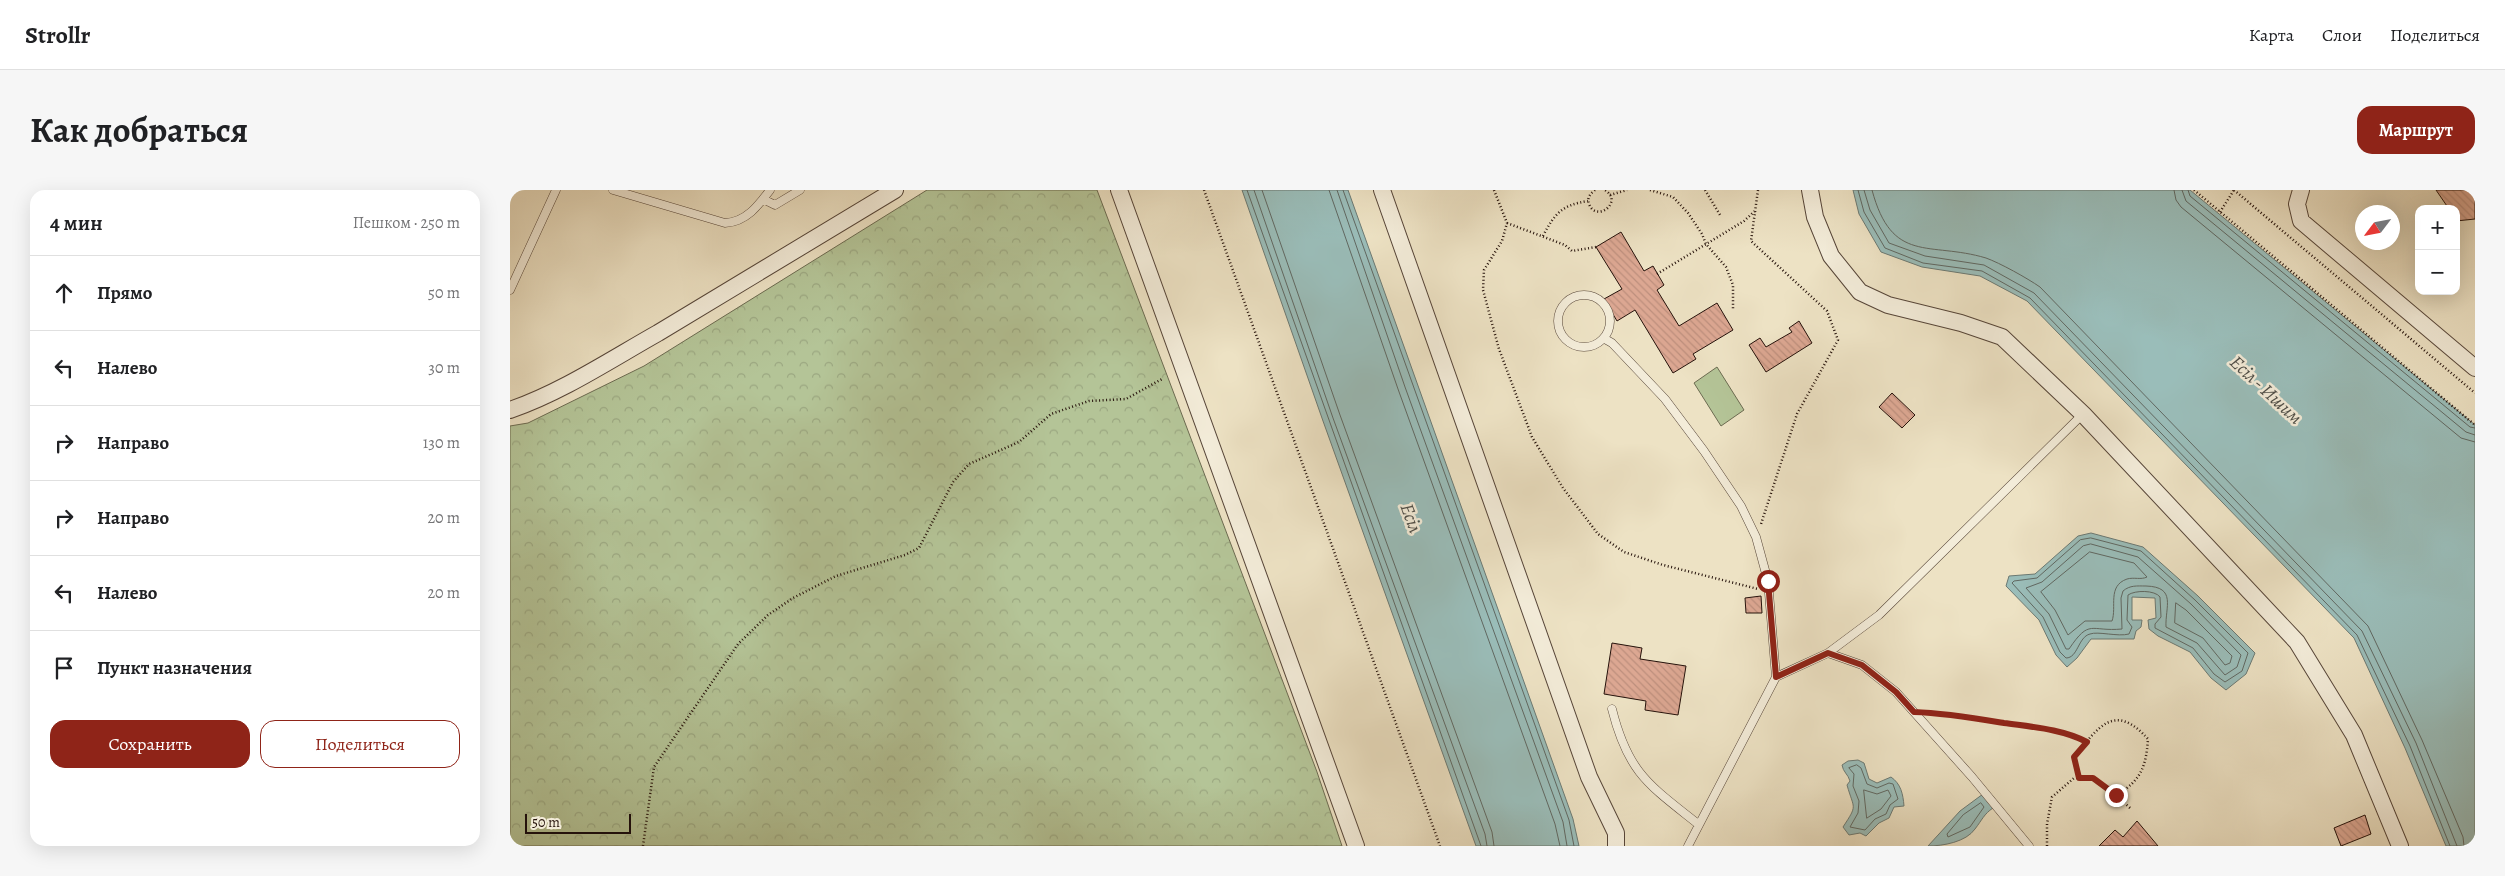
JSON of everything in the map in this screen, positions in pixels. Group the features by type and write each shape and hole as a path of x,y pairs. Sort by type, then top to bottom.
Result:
{"street":[{"path":"510,410 538,400 617,356 895,190"},
{"path":"1119,190 1356,846"},
{"path":"1382,190 1589,777 1616,832 1616,846"},
{"path":"1810,190 1815,217 1831,256 1860,292 1888,305 1961,323 2002,337 2082,414 2296,642 2354,734 2400,846"},
{"path":"2301,190 2297,204 2301,221 2475,368"}],"lane":[{"path":"510,290 556,190"},
{"path":"613,190 725,223 735,222 746,217 770,190"},
{"path":"763,200 775,205 800,190"},
{"path":"1584,294 1599,298 1609,310 1611,325 1605,339 1592,347 1577,347 1564,339 1558,325 1560,310 1570,298 1584,294"},
{"path":"1605,339 1612,343 1665,399 1741,506 1756,537 1769,592 1776,677 1688,846"},
{"path":"1776,677 1828,653 1879,615 2082,414"},
{"path":"1828,653 1862,665 1896,692 2029,846"},
{"path":"1612,709 1619,736 1638,773 1657,792 1698,824"}],"path":[{"path":"1204,190 1440,846"},
{"path":"1494,190 1507,223 1502,242 1484,270 1483,290 1499,350 1532,437 1563,488 1598,534 1624,552 1662,565 1769,592"},
{"path":"1595,190 1590,194 1588,201 1591,208 1597,212 1605,211 1610,206 1610,196 1605,190"},
{"path":"1610,196 1627,190"},
{"path":"1650,190 1673,197 1688,213 1702,234 1706,244 1726,267 1733,285 1733,309"},
{"path":"1705,190 1720,215"},
{"path":"1756,537 1797,414 1838,340 1827,311 1751,241 1757,209 1758,190"},
{"path":"2194,190 2475,425"},
{"path":"2220,212 2234,190 2475,393"},
{"path":"1543,236 1550,222 1569,204 1588,201"},
{"path":"1657,274 1744,221 1757,209"},
{"path":"1507,223 1565,245 1572,251 1596,247"},
{"path":"643,846 654,767 738,644 768,615 793,598 836,576 905,555 919,548 952,482 969,464 1019,442 1051,414 1089,401 1126,399 1162,379"},
{"path":"1914,712 1937,713 2046,729 2078,737 2087,742"},
{"path":"2079,778 2074,757 2102,724 2117,720 2135,725 2148,739 2142,772 2129,788 2116,795"},
{"path":"2047,846 2047,824 2052,797 2074,778 2093,778 2130,808"}],"green space":[{"path":"927,190 1097,190 1317,772 1342,846 510,846 510,426 528,423 644,366"},
{"path":"1717,367 1744,410 1721,426 1694,383"}],"water":[{"name":"Есіл","path":"1242,190 1348,190 1573,819 1579,846 1476,846"},
{"name":"Есіл - Ишим","path":"1853,190 2190,190 2475,425 2475,846 2446,846 2405,748 2354,638 2027,301 1980,276 1922,267 1881,252 1859,214"},
{"path":"2091,533 2143,547 2198,596 2255,653 2246,674 2226,690 2211,678 2190,652 2158,636 2149,629 2148,620 2156,618 2155,598 2132,597 2132,620 2142,620 2141,627 2136,631 2134,639 2091,639 2077,658 2067,667 2056,655 2039,620 2006,586 2009,576 2035,574 2078,536"},
{"path":"1858,760 1864,763 1869,779 1877,783 1891,777 1901,790 1904,802 1904,806 1894,807 1889,818 1879,823 1866,836 1860,833 1849,835 1843,827 1853,810 1853,803 1847,785 1850,781 1842,765 1848,761"},
{"path":"1983,794 1993,808 1971,833 1954,842 1928,846 1960,811"}],"building":[{"path":"2436,190 2475,190 2475,219 2460,221 2460,205 2446,205"},
{"path":"1621,232 1644,271 1653,266 1664,285 1657,290 1679,326 1717,303 1733,330 1693,354 1696,359 1673,373 1635,310 1617,321 1604,299 1622,289 1596,247"},
{"path":"1799,321 1812,343 1766,372 1749,345 1760,338 1766,347 1792,332 1789,328"},
{"path":"1892,393 1915,415 1902,428 1879,407"},
{"path":"1761,596 1762,613 1746,613 1745,598"},
{"path":"1612,643 1642,648 1640,659 1686,666 1678,715 1645,710 1646,701 1604,694"},
{"path":"2365,815 2371,834 2341,846 2334,828"},
{"path":"2137,821 2158,846 2099,846 2115,830 2123,837"}],"route":[{"path":"1768,581 1776,677 1828,653 1862,665 1896,692 1914,712 1937,713 2046,729 2078,737 2087,742 2074,757 2074,764 2079,778 2093,778 2116,795"}]}
